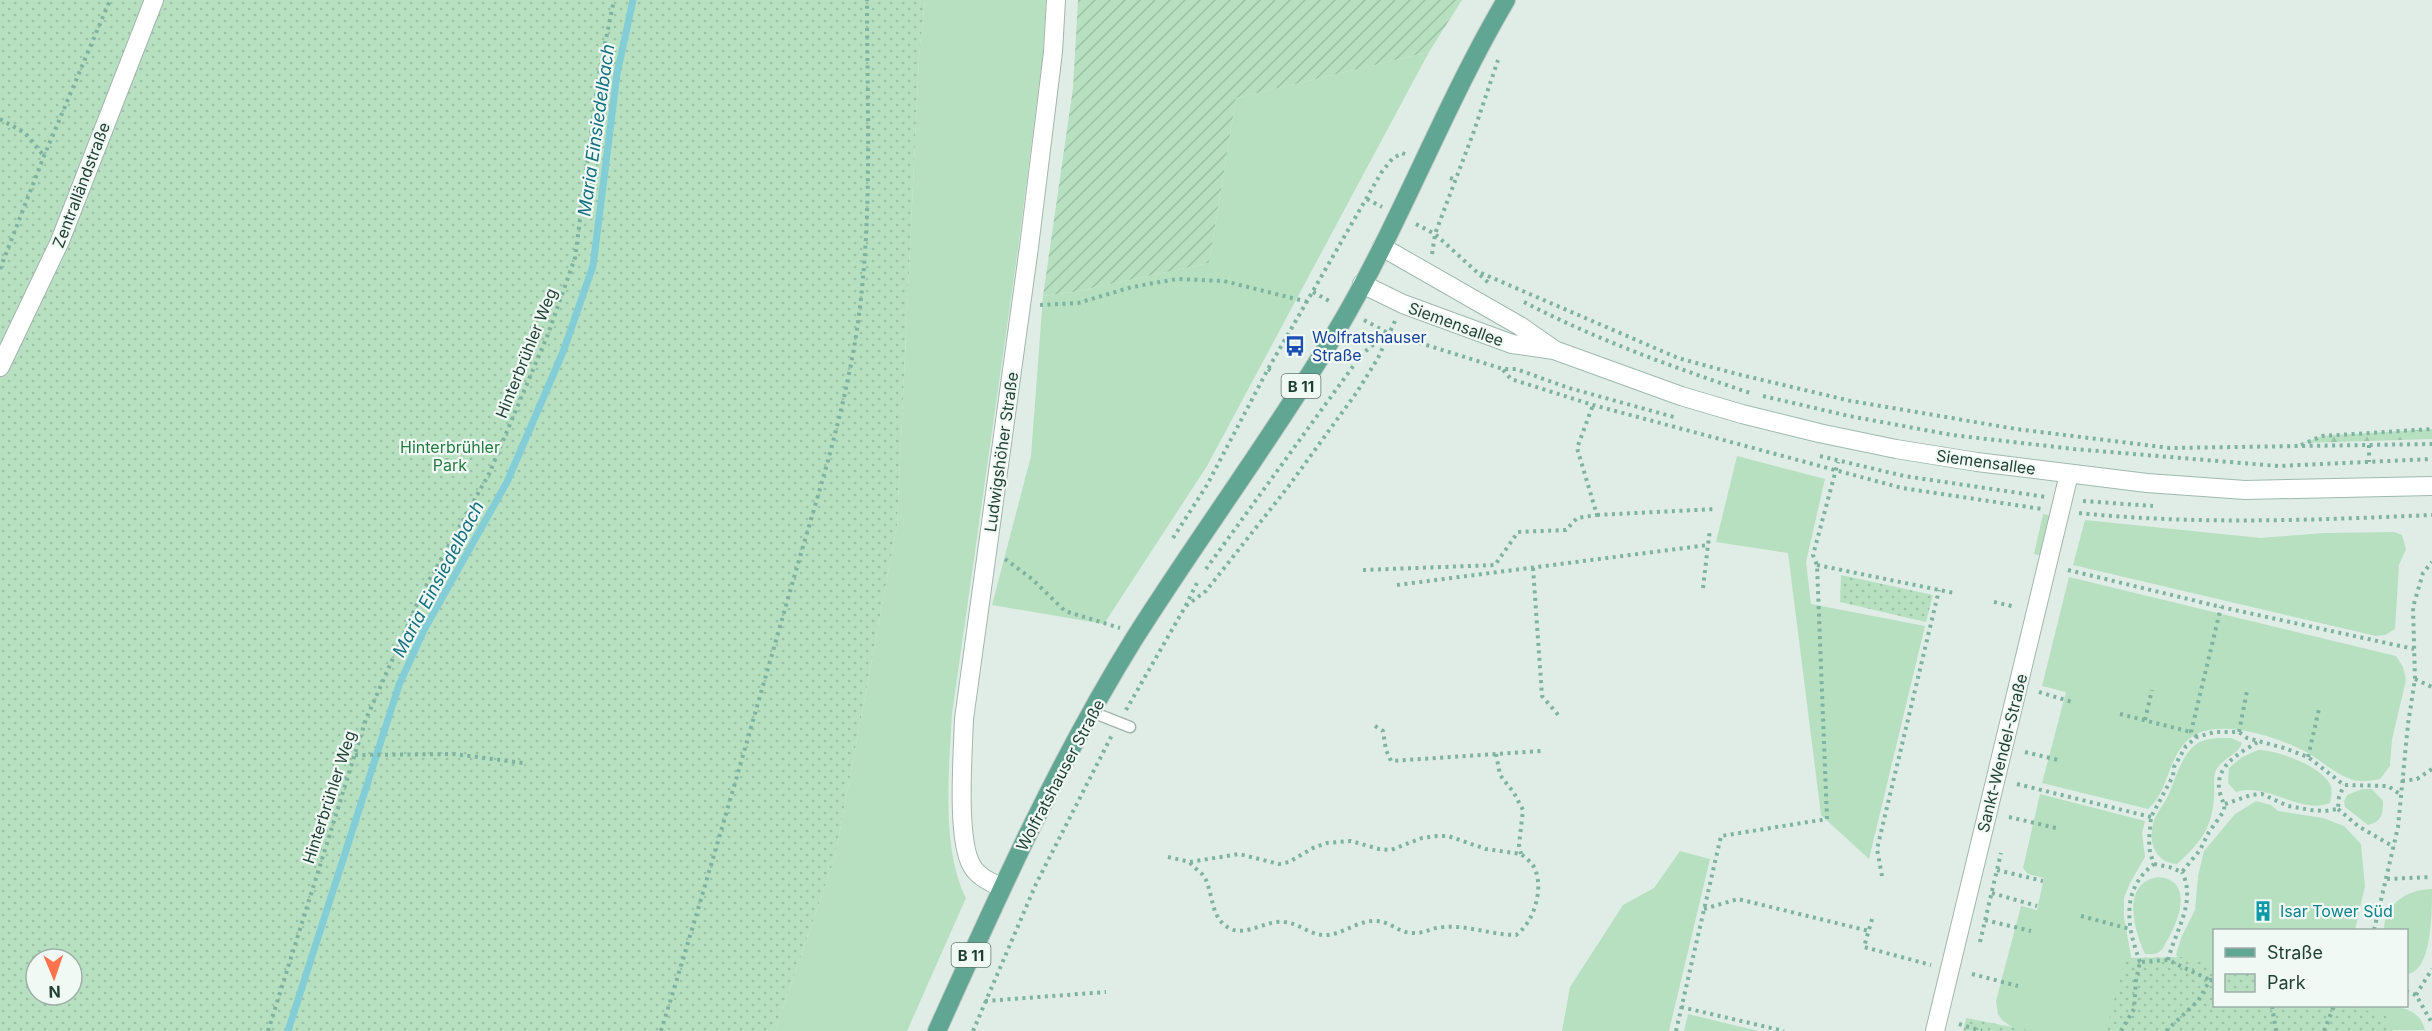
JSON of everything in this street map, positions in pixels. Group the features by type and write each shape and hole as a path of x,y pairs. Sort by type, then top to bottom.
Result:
{"main road":[{"name":"Wolfratshauser Straße","path":"937,1031 1002,888 1092,712 1133,642 1336,333 1382,247 1475,53 1506,0"}],"street":[{"name":"Zentralländstraße","path":"0,367 60,242 154,0"},
{"name":"Ludwigshöher Straße","path":"1002,888 983,877 972,866 964,844 962,789 964,719 1022,304 1053,52 1056,0"},
{"name":"Siemensallee","path":"1382,247 1520,326 1554,350"},
{"name":"Siemensallee","path":"1362,284 1403,304 1512,344 1554,350 1681,396 1819,433 1919,452 2069,474 2147,483 2245,490 2432,486"},
{"name":"Sankt-Wendel-Straße","path":"1935,1031 2069,474"}],"lane":[{"path":"1092,712 1130,727"}],"path":[{"path":"0,269 44,156 110,0"},
{"name":"Hinterbrühler Weg","path":"268,1031 366,719 422,593 489,474 548,334 575,258 599,73 614,0"},
{"path":"661,1031 694,926 821,483 851,358 861,298 866,214 867,0"},
{"path":"1489,85 1435,234 1493,287"},
{"path":"0,119 25,133 44,156"},
{"path":"1169,546 1207,485 1268,369 1381,173 1392,159 1402,153 1424,162"},
{"path":"1450,178 1456,180"},
{"path":"1477,271 1678,358 1737,375 1851,401 2026,430 2170,448 2432,444"},
{"path":"1022,304 1047,306 1078,303 1132,287 1177,279 1206,278 1308,302"},
{"path":"1520,301 1590,334 1673,367 1750,393 1849,416 1952,435 2085,450 2278,466 2432,459"},
{"path":"1303,311 1309,315"},
{"path":"1388,333 1503,369 1505,362"},
{"path":"973,1031 1036,884 1118,723 1197,583 1362,354 1388,333"},
{"path":"1185,607 1206,591 1288,488 1357,392 1378,358 1388,333"},
{"path":"1455,354 1457,346"},
{"path":"1268,369 1274,372"},
{"path":"1593,405 1577,448 1597,515"},
{"path":"2298,447 2322,436 2432,429"},
{"path":"1676,1031 1722,836 1827,819 1817,565 1813,555 1838,462"},
{"path":"1363,570 1495,566 1518,532 1566,530 1577,518 1597,515 1715,509"},
{"path":"1702,588 1710,530"},
{"path":"989,540 1003,558 1032,579 1065,610 1118,627 1133,642"},
{"path":"1397,585 1708,544"},
{"path":"2374,929 2394,847 2415,679 2413,607 2423,573 2432,562"},
{"path":"1817,565 1954,593"},
{"path":"1533,568 1542,696 1560,717"},
{"path":"2068,570 2414,650"},
{"path":"1882,876 1877,849 1939,590"},
{"path":"1994,602 2016,607"},
{"path":"2191,732 2221,607"},
{"path":"1112,637 1118,627"},
{"path":"2415,679 2432,687"},
{"path":"2145,720 2152,690"},
{"path":"2239,732 2247,691"},
{"path":"2038,692 2072,702"},
{"path":"2308,757 2319,709"},
{"path":"2120,714 2191,732 2197,737"},
{"path":"1375,726 1383,731 1386,750 1391,761 1542,750"},
{"path":"2154,864 2149,840 2151,817 2186,746 2197,737 2215,732 2239,732 2247,738 2308,757 2344,785 2388,786 2400,795"},
{"path":"2181,872 2200,850 2224,811 2225,804 2220,793 2219,775 2228,763 2259,742"},
{"path":"2025,752 2058,760"},
{"path":"355,755 454,754 523,763"},
{"path":"1496,754 1500,775 1514,793 1522,810 1519,845 1521,854"},
{"path":"2402,781 2417,778 2432,769"},
{"path":"2017,783 2151,817"},
{"path":"2338,809 2339,797 2344,785"},
{"path":"2225,804 2251,795 2262,795 2288,806 2325,812 2338,809"},
{"path":"2338,809 2358,826 2394,847"},
{"path":"2009,817 2056,828"},
{"path":"1168,858 1190,862 1239,854 1279,864 1289,862 1327,843 1351,841 1391,850 1422,838 1448,836 1486,849 1521,854 1536,871 1539,884 1530,917 1525,927 1516,935 1441,926 1412,933 1400,931 1377,920 1355,924 1327,935 1306,930 1299,924 1281,921 1262,924 1246,931 1236,931 1229,928 1215,912 1204,876 1190,862"},
{"path":"2121,1031 2134,1009 2140,962 2130,929 2128,913 2131,894 2144,872 2154,864 2181,872 2186,881 2187,908 2168,960"},
{"path":"1997,870 2043,881"},
{"path":"2387,879 2432,876"},
{"path":"1992,893 2037,906"},
{"path":"1704,909 1738,899 1869,931"},
{"path":"2081,916 2130,929"},
{"path":"1872,919 1864,947 1933,965"},
{"path":"1985,920 2031,931"},
{"path":"2140,962 2168,960 2212,981 2198,1001 2166,1031"},
{"path":"2416,995 2432,969"},
{"path":"1972,974 2018,986"},
{"path":"985,1001 1106,992"},
{"path":"2408,992 2416,995 2432,1023"},
{"path":"1681,1007 1784,1031"},
{"path":"2272,1007 2276,1031"},
{"path":"2324,1031 2333,1007"},
{"path":"1959,1024 1983,1031"}],"green space":[{"name":"Hinterbrühler Park","path":"0,0 925,0 919,57 897,525 835,857 775,1031 0,1031"},
{"path":"925,0 1046,0 1043,53 1018,249 952,714 948,808 953,856 966,898 907,1031 775,1031 835,857 897,525 919,57"},
{"path":"1078,0 1462,0 1429,52 1236,98 1209,263 1073,292 1043,296 1073,88"},
{"path":"1429,52 1207,466 1104,624 992,605 1031,456 1043,296 1073,292 1209,263 1236,98"},
{"path":"2432,429 2432,439 2304,443 2322,436"},
{"path":"1737,456 1825,479 1806,562 1811,604 1925,626 1869,859 1821,815 1788,553 1716,542"},
{"path":"2043,514 2049,515 2043,556 2034,554"},
{"path":"2085,520 2261,538 2324,533 2394,532 2402,535 2406,549 2399,565 2395,629 2385,635 2376,636 2073,565"},
{"path":"1841,575 1933,595 1926,622 1840,602"},
{"path":"2069,577 2396,656 2403,667 2406,680 2392,740 2390,766 2380,779 2356,781 2280,740 2247,731 2215,729 2201,732 2189,739 2182,747 2176,755 2160,793 2148,809 2042,783 2066,692 2042,686"},
{"path":"2231,738 2242,743 2237,751 2217,768 2211,818 2203,835 2177,864 2162,859 2157,854 2152,841 2153,826 2182,761 2201,741"},
{"path":"2258,750 2287,756 2317,771 2330,784 2332,791 2330,803 2318,806 2307,805 2260,791 2236,792 2228,783 2229,768 2242,757"},
{"path":"2362,789 2372,789 2383,801 2381,817 2368,825 2345,807 2344,801 2347,795"},
{"path":"2040,794 2145,821 2142,833 2145,857 2124,898 2124,917 2132,962 2112,1031 2017,1031 2002,1020 1998,1014 1996,1001 2021,906 2037,910 2044,878 2028,874 2023,868"},
{"path":"2256,801 2271,805 2278,811 2323,818 2344,826 2361,844 2365,886 2355,929 2213,929 2213,973 2182,962 2176,955 2181,938 2195,910 2198,876 2204,851 2235,814"},
{"path":"1680,851 1710,859 1669,1031 1562,1031 1570,987 1623,905 1654,888"},
{"path":"2159,877 2170,880 2177,886 2181,903 2176,923 2162,950 2156,954 2145,954 2134,920 2135,897 2139,888 2147,881"},
{"path":"2432,889 2429,940 2421,963 2415,971 2408,974 2408,929 2384,929 2385,921 2388,913 2399,900 2406,895"},
{"path":"2183,957 2213,966 2213,1007 2354,1007 2386,1016 2393,1031 2106,1031 2125,958"},
{"path":"2359,1007 2399,1007 2415,1014 2425,1030 2335,1031 2347,1014"},
{"path":"1688,1014 1758,1031 1684,1031"},
{"path":"1966,1018 2033,1031 1963,1031"}],"waterway":[{"name":"Maria Einsiedelbach","path":"288,1031 399,685 424,630 507,482 563,352 593,266 617,74 633,0"}],"place":[{"name":"Wolfratshauser Straße","path":"1295,346"},
{"name":"Isar Tower Süd","path":"2263,911"}]}
